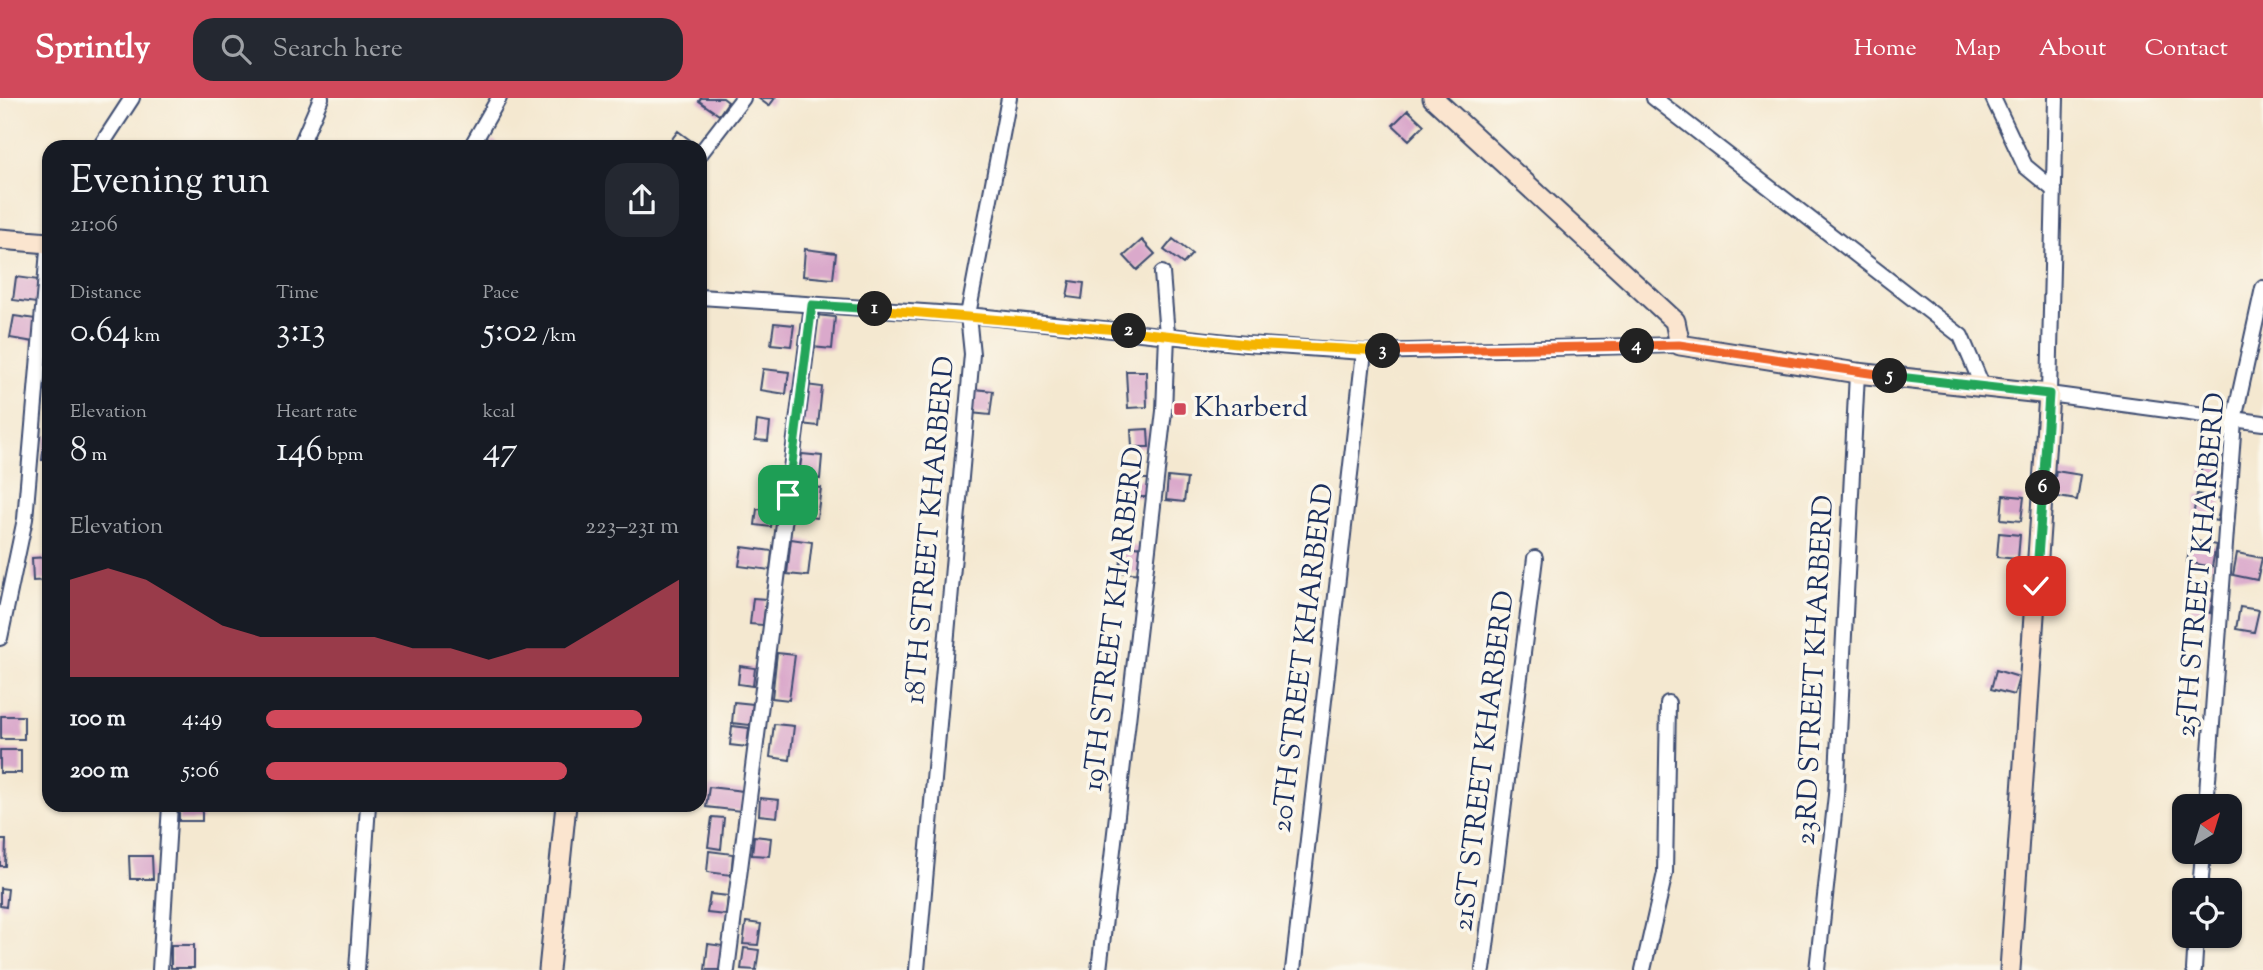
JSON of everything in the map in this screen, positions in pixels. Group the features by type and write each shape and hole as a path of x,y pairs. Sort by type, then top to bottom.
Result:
{"street":[{"path":"105,140 132,98"},
{"path":"303,140 321,98"},
{"path":"475,140 499,98"},
{"path":"707,145 743,98"},
{"name":"18TH STREET KHARBERD","path":"917,970 972,354 968,315 1009,98"},
{"path":"1433,98 1675,321 1679,345"},
{"path":"1654,98 1961,336 1982,385"},
{"path":"1993,98 2025,166 2054,190"},
{"path":"2010,970 2049,394 2056,98"},
{"path":"0,239 42,241"},
{"name":"19TH STREET KHARBERD","path":"1099,970 1164,411 1167,335 1162,274"},
{"name":"25TH STREET KHARBERD","path":"2207,794 2234,420 2263,288"},
{"path":"707,298 968,315 1364,352 1679,345 1857,373 1982,385 2263,423"},
{"path":"727,970 812,305"},
{"path":"0,638 25,519 42,340"},
{"name":"20TH STREET KHARBERD","path":"1293,970 1364,352"},
{"name":"23RD STREET KHARBERD","path":"1817,970 1836,795 1857,373"},
{"name":"21ST STREET KHARBERD","path":"1483,970 1535,558"},
{"path":"1643,970 1665,873 1668,703"},
{"path":"160,970 170,812"},
{"path":"357,970 368,812"},
{"path":"549,970 565,812"},
{"path":"2194,970 2195,948"}],"building":[{"path":"701,98 723,98 728,102 719,115 699,101"},
{"path":"758,98 775,98 769,106"},
{"path":"1408,110 1424,125 1409,140 1393,125"},
{"path":"678,131 690,140 671,140"},
{"path":"1173,239 1192,254 1183,264 1164,250"},
{"path":"1142,240 1155,254 1137,270 1124,256"},
{"path":"805,249 836,253 833,279 803,276"},
{"path":"16,277 39,280 36,303 13,300"},
{"path":"1070,281 1084,283 1082,299 1067,297"},
{"path":"816,315 835,317 832,349 812,347"},
{"path":"14,316 36,319 34,342 10,338"},
{"path":"774,323 794,325 791,346 771,344"},
{"path":"763,369 789,372 786,394 760,390"},
{"path":"1126,371 1146,371 1147,407 1128,408"},
{"path":"806,385 822,387 818,426 801,424"},
{"path":"974,389 993,391 990,415 971,413"},
{"path":"757,421 770,423 768,441 755,440"},
{"path":"1148,429 1149,447 1132,447 1131,430"},
{"path":"802,454 822,456 820,479 799,476"},
{"path":"2203,461 2227,466 2223,488 2198,483"},
{"path":"2056,471 2081,475 2077,500 2052,496"},
{"path":"1168,477 1187,479 1184,502 1166,500"},
{"path":"1131,479 1148,479 1148,497 1131,497"},
{"path":"794,485 821,488 817,518 791,515"},
{"path":"2197,494 2222,499 2217,521 2193,516"},
{"path":"2003,495 2024,497 2021,521 2001,519"},
{"path":"757,509 773,510 771,527 755,525"},
{"path":"1999,533 2020,535 2018,559 1997,557"},
{"path":"791,539 812,542 808,576 787,574"},
{"path":"2191,540 2216,545 2212,567 2187,562"},
{"path":"1122,545 1144,547 1142,574 1120,572"},
{"path":"742,547 772,551 770,570 739,566"},
{"path":"2237,553 2262,558 2257,580 2233,575"},
{"path":"42,557 42,580 33,581 32,558"},
{"path":"2195,587 2214,591 2210,613 2191,609"},
{"path":"753,598 766,599 763,625 750,624"},
{"path":"2240,607 2259,610 2254,632 2236,629"},
{"path":"777,653 795,655 789,700 772,698"},
{"path":"740,666 755,668 753,686 738,684"},
{"path":"1996,670 2019,677 2014,695 1991,689"},
{"path":"734,702 753,704 750,725 732,723"},
{"path":"1,716 24,716 24,739 1,739"},
{"path":"774,724 794,726 790,760 770,757"},
{"path":"732,726 749,728 747,747 730,745"},
{"path":"0,750 21,750 21,773 0,773"},
{"path":"709,787 743,791 741,811 707,807"},
{"path":"760,798 779,800 777,817 759,815"},
{"path":"179,812 202,812 202,821 179,821"},
{"path":"712,817 724,818 721,849 708,847"},
{"path":"754,836 771,838 769,856 752,855"},
{"path":"0,840 6,840 5,866 0,866"},
{"path":"709,851 733,854 731,875 707,872"},
{"path":"129,856 152,856 153,879 130,879"},
{"path":"0,888 8,889 6,907 0,906"},
{"path":"710,894 728,896 726,915 707,913"},
{"path":"746,922 761,924 758,945 743,944"},
{"path":"708,944 723,946 720,970 705,970"},
{"path":"171,945 194,945 194,968 171,968"},
{"path":"744,948 759,950 756,970 741,969"}],"place":[{"name":"Kharberd","path":"1180,409"}],"route":[{"path":"788,495 812,305 968,315 1246,344 1364,352 1679,345 1857,373 2049,394 2036,586"}]}
